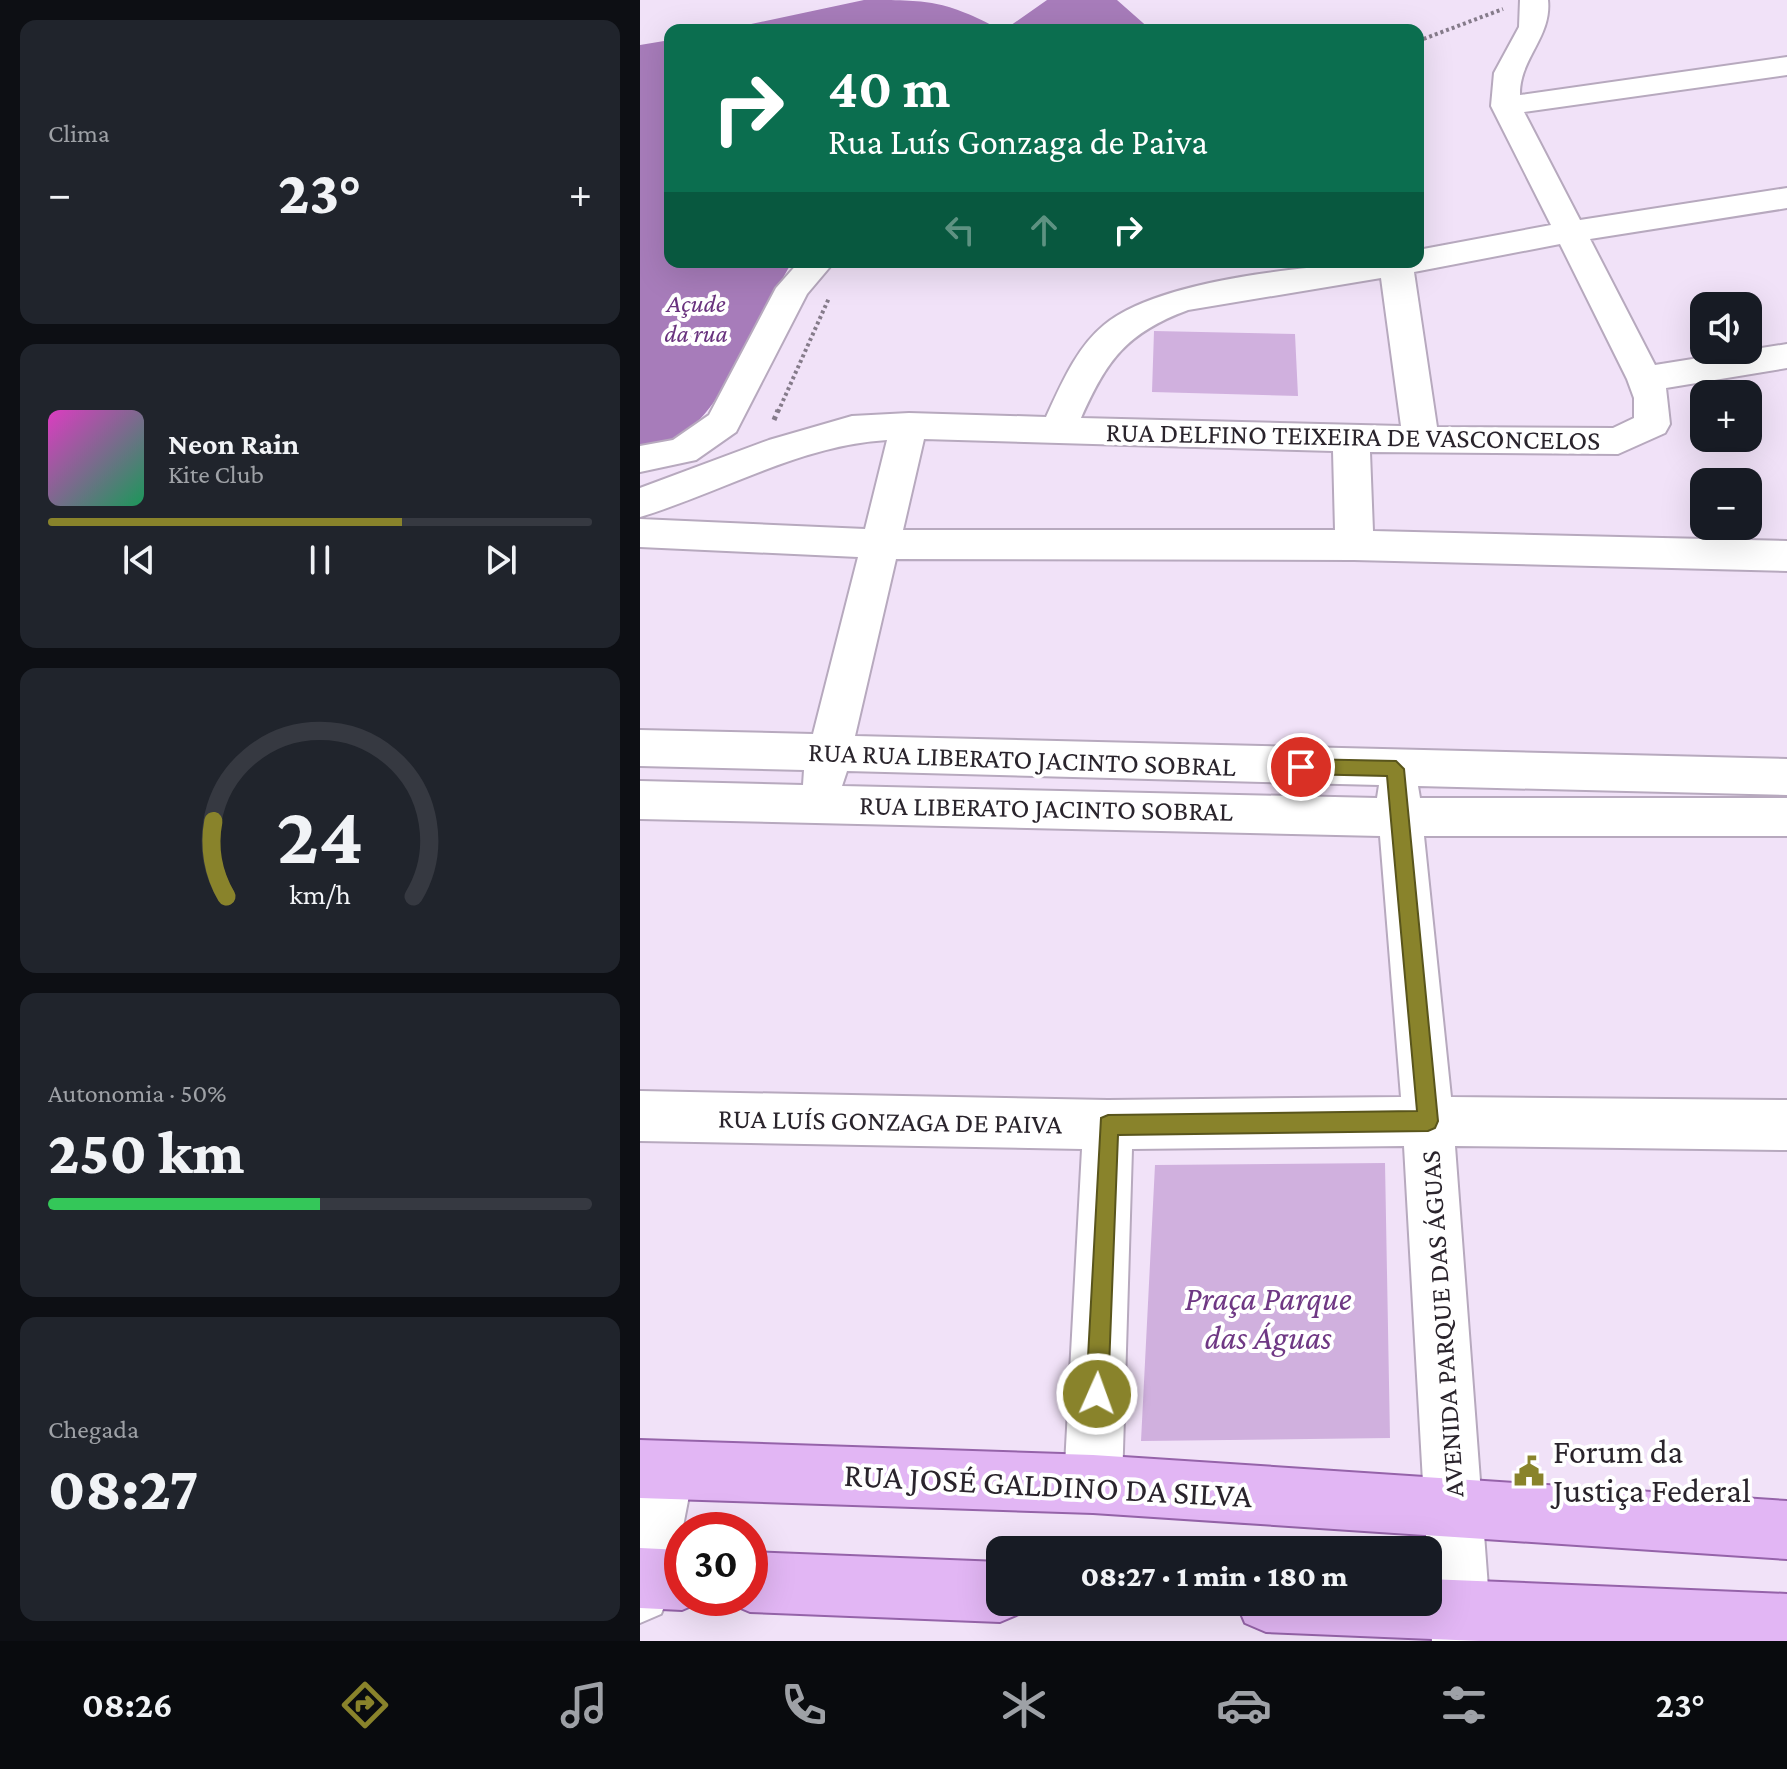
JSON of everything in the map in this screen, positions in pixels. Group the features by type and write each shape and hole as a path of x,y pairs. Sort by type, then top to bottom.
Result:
{"main road":[{"name":"RUA JOSÉ GALDINO DA SILVA","path":"653,1469 1093,1484 1787,1530"},
{"path":"768,1583 986,1591"},
{"path":"1385,1616 1461,1625 1787,1624"}],"street":[{"path":"1524,3 1534,24 1504,77 1506,106 1645,379 1787,356"},
{"path":"1506,106 1787,66"},
{"path":"1424,260 1570,232 1787,198"},
{"path":"640,459 683,451 723,423 793,288 812,268"},
{"path":"1058,429 1101,346 1121,327 1151,310 1182,300 1378,268"},
{"path":"1409,268 1421,440"},
{"name":"RUA DELFINO TEIXEIRA DE VASCONCELOS","path":"640,503 782,449 852,429 909,426 1351,439 1618,441 1652,424 1652,398 1645,379"},
{"path":"819,803 909,426"},
{"path":"1351,439 1354,545"},
{"path":"640,533 882,544 1354,545 1787,556"},
{"name":"RUA RUA LIBERATO JACINTO SOBRAL","path":"640,748 1787,777"},
{"name":"AVENIDA PARQUE DAS ÁGUAS","path":"1396,769 1428,1121 1456,1509 1461,1625"},
{"name":"RUA LIBERATO JACINTO SOBRAL","path":"640,800 1400,817 1787,817"},
{"name":"RUA LUÍS GONZAGA DE PAIVA","path":"640,1116 1108,1125 1428,1121 1787,1125"},
{"path":"1093,1484 1108,1125"},
{"path":"651,1582 653,1469"}],"path":[{"path":"1424,39 1524,3"}],"green space":[{"path":"1154,331 1295,334 1298,396 1152,392"},
{"name":"Praça Parque das Águas","path":"1385,1163 1390,1438 1141,1441 1155,1165"}],"water":[{"path":"864,0 905,0 950,7 988,24 751,24"},
{"path":"1047,0 1117,0 1144,24 1013,24"},
{"name":"Açude da rua","path":"664,41 664,268 789,268 735,369 709,408 677,437 640,445 640,45"}],"place":[{"name":"Forum da Justiça Federal","path":"1529,1471"}],"route":[{"path":"1097,1394 1108,1125 1428,1121 1396,769 1301,767"}]}
